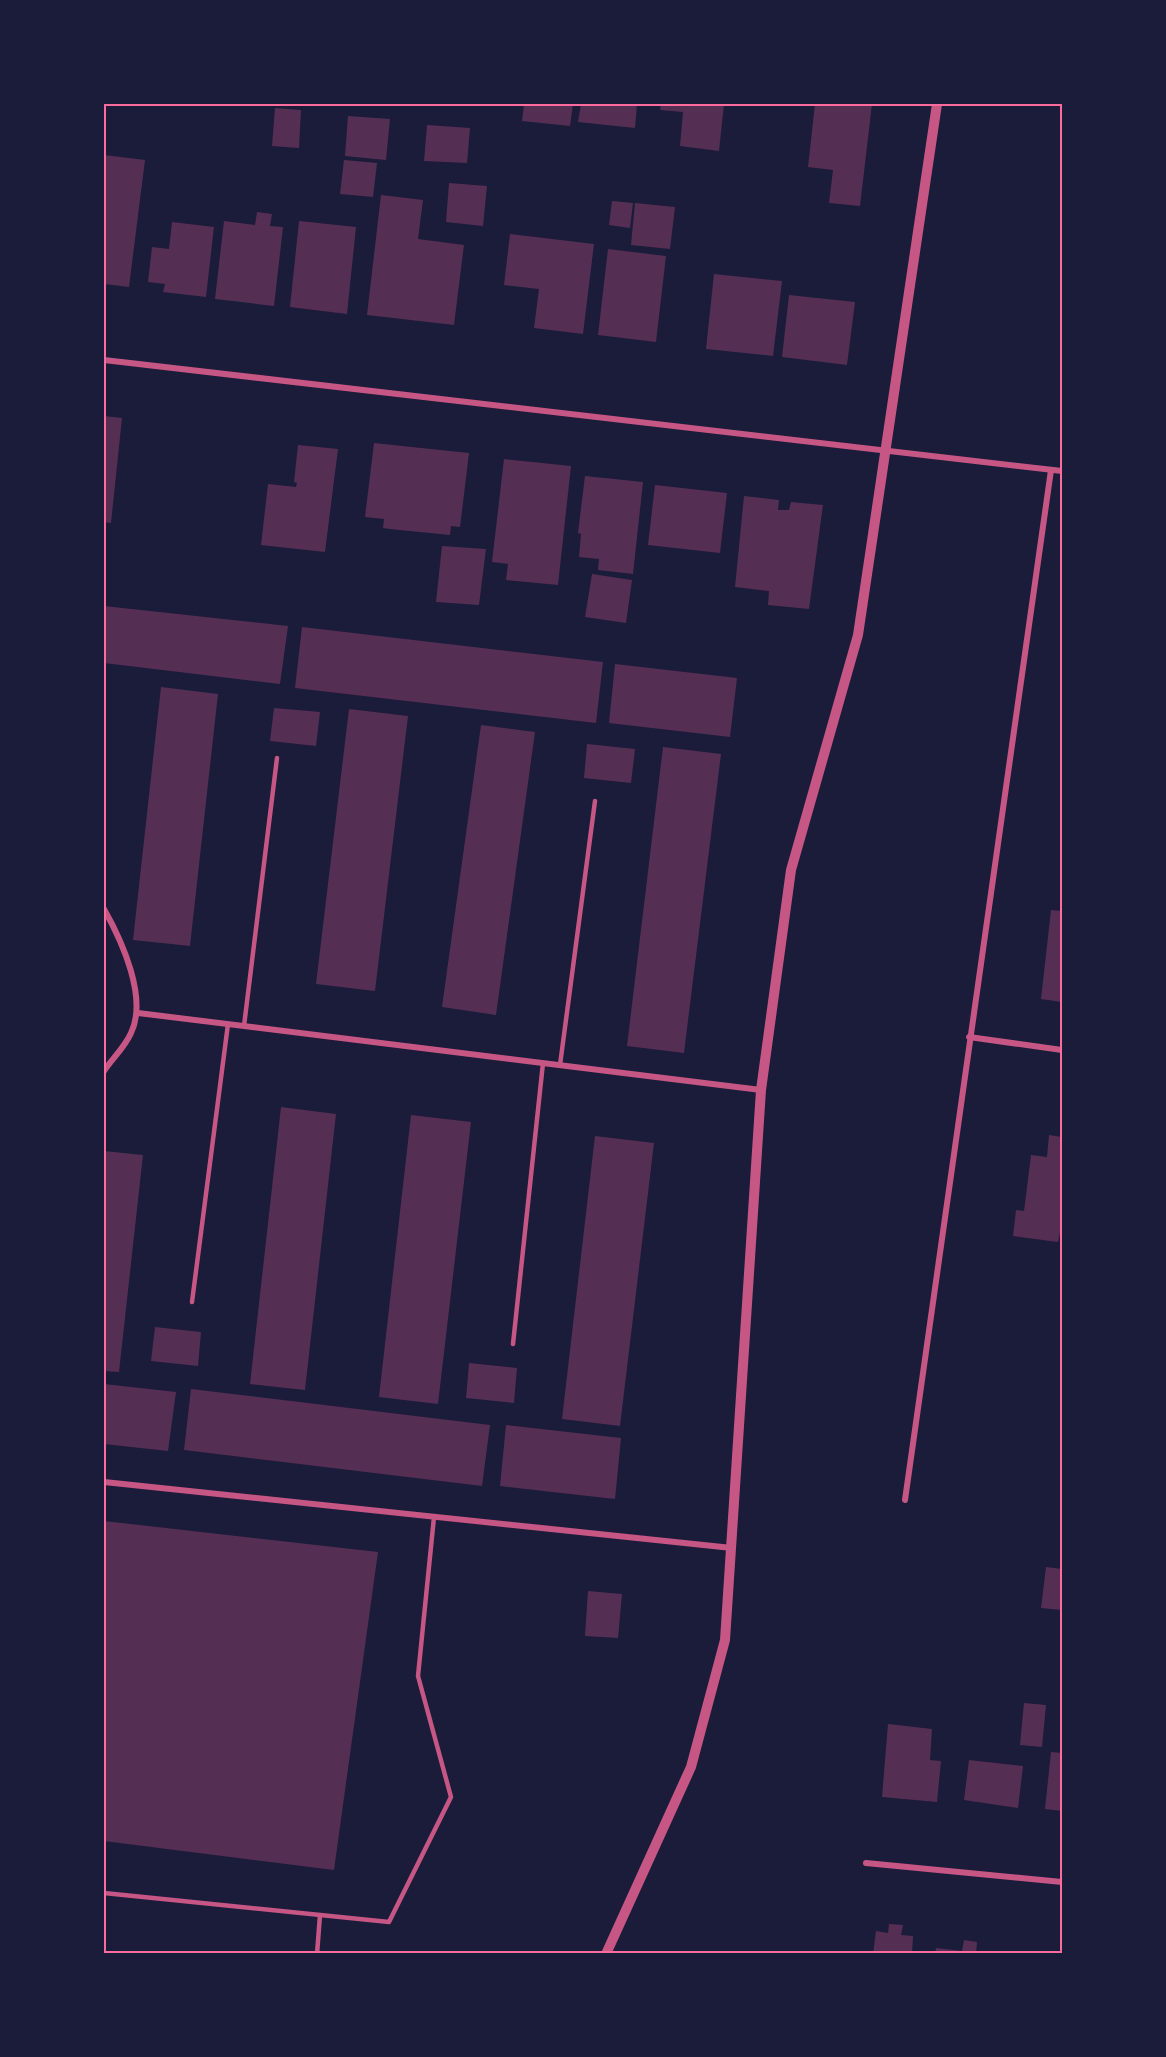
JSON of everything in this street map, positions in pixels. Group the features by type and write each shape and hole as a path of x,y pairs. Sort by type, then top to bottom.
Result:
{"street":[{"path":"606,1953 691,1767 725,1640 733,1548 761,1090 791,870 858,635 937,104"},
{"path":"104,360 1062,471"},
{"path":"905,1500 1051,470"},
{"path":"104,909 126,953 138,1013 131,1035 104,1071"},
{"path":"138,1013 761,1090"},
{"path":"969,1037 1062,1050"},
{"path":"104,1482 733,1548"},
{"path":"866,1863 1062,1882"}],"lane":[{"path":"244,1026 277,758"},
{"path":"560,1065 595,801"},
{"path":"192,1302 228,1024"},
{"path":"513,1344 543,1063"},
{"path":"104,1893 389,1922 451,1797 418,1676 434,1517"},
{"path":"317,1953 320,1915"}],"building":[{"path":"524,104 573,104 570,126 522,121"},
{"path":"581,104 637,104 635,128 578,122"},
{"path":"661,104 724,104 719,151 680,146 683,112 660,110"},
{"path":"815,104 872,104 860,206 829,203 833,170 808,167"},
{"path":"275,108 301,110 299,148 272,146"},
{"path":"348,116 390,119 386,160 345,156"},
{"path":"427,125 470,128 467,163 424,161"},
{"path":"104,155 145,160 129,287 104,284"},
{"path":"344,160 377,163 373,197 340,194"},
{"path":"449,183 487,186 483,226 446,222"},
{"path":"381,195 423,200 418,239 464,245 454,325 367,315"},
{"path":"612,201 633,203 630,228 609,225"},
{"path":"635,203 675,207 670,249 631,245"},
{"path":"257,212 272,214 270,226 283,227 274,306 215,299 224,221 255,225"},
{"path":"299,221 356,227 347,314 290,307"},
{"path":"172,222 214,227 206,297 163,292 165,284 148,282 152,247 169,249"},
{"path":"510,234 594,244 583,334 534,328 539,289 504,285"},
{"path":"608,249 666,256 656,342 598,335"},
{"path":"714,274 782,281 773,356 706,349"},
{"path":"789,295 855,302 847,365 782,357"},
{"path":"104,416 122,418 111,523 104,522"},
{"path":"374,443 469,453 460,527 451,526 450,535 390,529 383,528 384,519 365,517"},
{"path":"298,445 338,449 325,552 261,545 268,484 296,487 297,483 294,482"},
{"path":"504,459 571,466 558,585 506,580 508,564 492,562"},
{"path":"585,476 643,482 633,574 598,570 599,559 579,557 581,534 578,533"},
{"path":"655,485 727,493 720,553 648,545"},
{"path":"744,496 779,500 778,510 789,510 791,502 823,505 809,609 768,605 769,591 735,587"},
{"path":"442,546 486,549 479,605 436,602"},
{"path":"592,574 632,580 626,623 585,617"},
{"path":"104,606 288,626 280,684 104,663"},
{"path":"302,627 603,662 596,723 295,688"},
{"path":"615,664 737,678 730,737 609,723"},
{"path":"161,687 218,694 190,946 133,940"},
{"path":"274,708 320,712 316,746 270,741"},
{"path":"349,709 408,716 375,991 316,984"},
{"path":"481,725 535,732 496,1015 442,1007"},
{"path":"587,744 635,749 631,783 584,778"},
{"path":"663,747 721,754 684,1053 627,1046"},
{"path":"1051,910 1062,911 1062,1002 1041,999"},
{"path":"281,1107 336,1114 305,1390 250,1384"},
{"path":"411,1115 471,1122 438,1404 379,1397"},
{"path":"1049,1135 1062,1137 1062,1223 1058,1242 1013,1236 1016,1210 1024,1211 1031,1155 1047,1157"},
{"path":"595,1136 654,1143 620,1426 562,1419"},
{"path":"104,1151 143,1155 119,1372 104,1371"},
{"path":"155,1327 201,1332 198,1366 151,1361"},
{"path":"469,1363 517,1368 514,1403 466,1398"},
{"path":"104,1384 176,1392 168,1451 104,1444"},
{"path":"191,1389 490,1425 482,1486 184,1450"},
{"path":"506,1425 621,1438 615,1499 500,1486"},
{"path":"104,1521 378,1552 334,1870 104,1841"},
{"path":"1046,1567 1062,1569 1062,1610 1041,1608"},
{"path":"588,1591 622,1594 618,1638 585,1636"},
{"path":"1024,1703 1046,1705 1042,1747 1020,1745"},
{"path":"888,1724 932,1729 930,1760 941,1761 937,1802 882,1797"},
{"path":"1051,1752 1062,1753 1062,1811 1045,1809"},
{"path":"969,1760 1023,1766 1018,1808 964,1800"},
{"path":"889,1924 903,1925 901,1935 913,1936 912,1954 873,1954 876,1931 888,1933"},
{"path":"964,1940 977,1942 976,1954 935,1954 936,1948 962,1951"}]}
